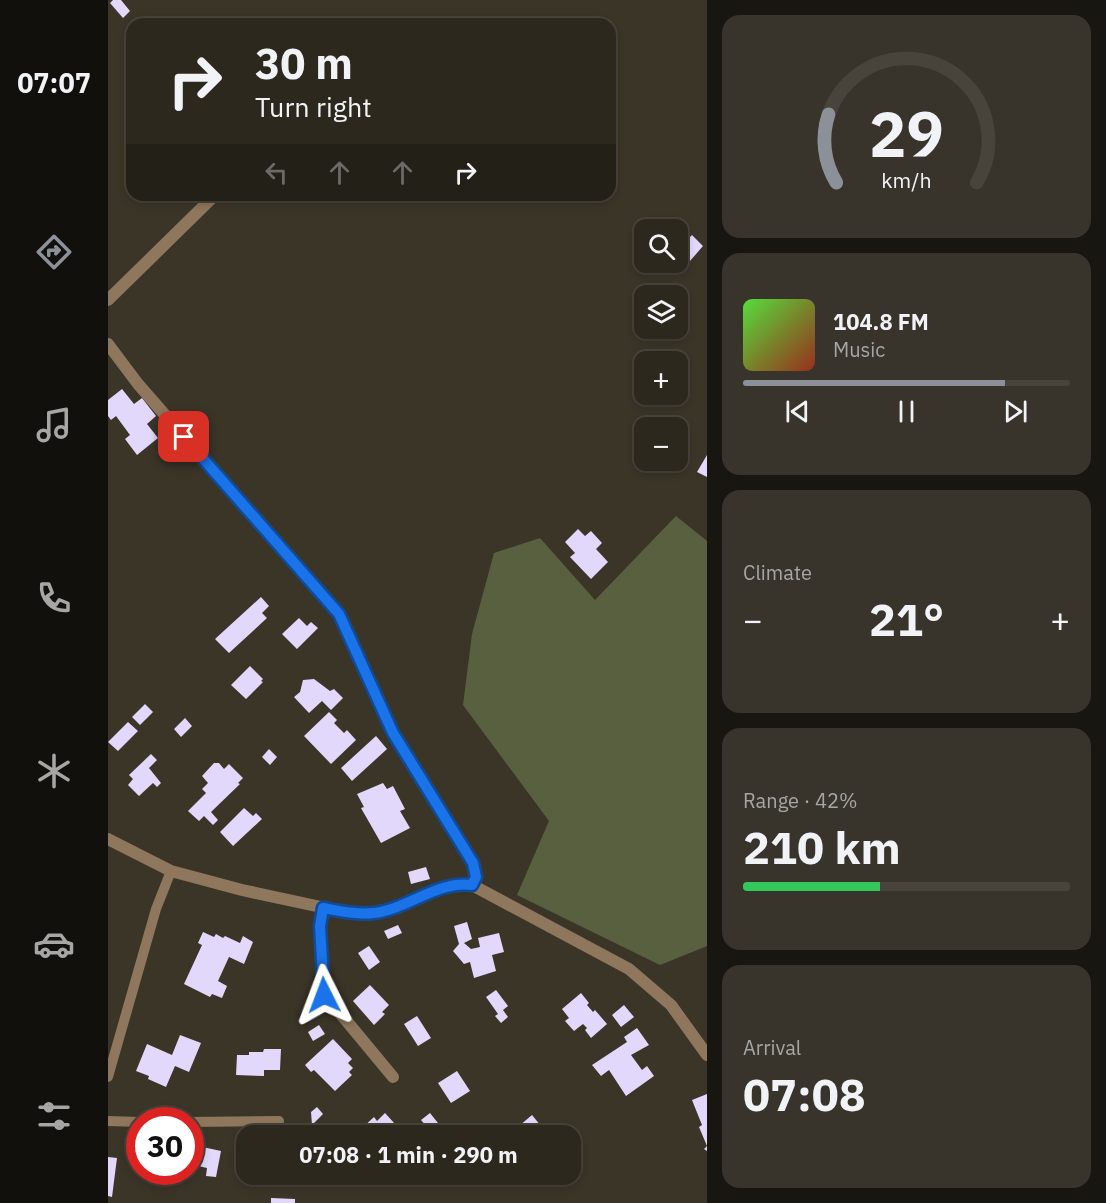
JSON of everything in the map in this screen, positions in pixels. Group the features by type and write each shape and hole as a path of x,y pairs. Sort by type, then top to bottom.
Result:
{"street":[{"path":"108,300 209,201"},
{"path":"108,344 138,384 339,614 393,733 473,863 476,877 472,885"},
{"path":"108,839 171,872 349,913 375,913 449,886 472,885 629,969 671,1005 707,1055"},
{"path":"323,908 320,926 324,995 393,1077"}],"lane":[{"path":"108,1077 156,909 171,872"},
{"path":"108,1121 126,1122"},
{"path":"204,1122 279,1121"}],"green space":[{"path":"676,516 707,541 707,946 660,965 517,895 549,821 463,705 472,634 494,553 540,538 595,600"}],"building":[{"path":"113,0 121,0 130,11 123,18 110,3"},
{"path":"692,235 703,246 690,261 688,259 688,239"},
{"path":"122,389 134,404 142,398 156,416 147,424 158,438 137,455 125,439 130,435 116,416 111,420 108,416 108,400"},
{"path":"707,455 707,477 697,472"},
{"path":"578,529 585,536 591,531 602,543 596,549 608,562 591,579 570,557 575,553 565,542"},
{"path":"261,597 269,606 262,613 267,618 229,653 215,639"},
{"path":"299,618 307,626 311,622 318,628 297,649 282,634"},
{"path":"250,666 263,679 261,681 263,682 246,699 231,685"},
{"path":"314,679 330,691 334,689 343,698 331,710 322,701 309,713 294,697 300,692 303,680"},
{"path":"145,704 153,712 140,725 132,717"},
{"path":"329,712 337,720 334,723 344,733 347,730 356,740 331,764 304,736"},
{"path":"185,718 192,726 181,737 174,729"},
{"path":"128,722 138,731 118,751 108,742"},
{"path":"376,736 387,749 352,781 341,768"},
{"path":"269,749 277,757 270,765 262,757"},
{"path":"151,754 157,760 149,768 161,783 157,787 153,783 139,796 128,785 133,779 129,775"},
{"path":"214,763 219,763 224,769 229,764 243,778 238,783 240,784 211,812 218,820 213,825 204,816 199,821 188,811 206,793 202,789 208,783 202,776"},
{"path":"383,783 387,789 393,786 405,809 400,811 410,828 381,843 361,808 364,807 357,794"},
{"path":"244,808 253,816 256,813 262,819 233,846 220,832"},
{"path":"426,867 430,879 411,884 408,872"},
{"path":"467,922 472,939 464,943 471,949 480,947 478,938 499,933 504,952 492,955 496,971 474,978 470,962 464,964 453,951 459,944 454,926"},
{"path":"398,925 402,933 388,939 384,931"},
{"path":"203,932 214,937 216,934 223,938 225,936 240,943 243,936 253,942 244,964 229,957 218,981 227,986 222,998 212,994 210,997 184,984 202,945 198,943"},
{"path":"369,946 380,962 369,970 358,953"},
{"path":"370,985 389,1005 382,1012 385,1014 374,1025 353,1001"},
{"path":"496,990 508,1006 503,1010 508,1017 501,1023 495,1016 498,1014 486,997"},
{"path":"581,993 589,1003 587,1005 593,1012 595,1010 607,1024 591,1038 583,1024 574,1031 565,1021 569,1018 562,1009"},
{"path":"624,1005 634,1017 621,1027 612,1015"},
{"path":"417,1016 431,1038 418,1046 404,1024"},
{"path":"319,1025 325,1034 313,1041 308,1032"},
{"path":"637,1028 649,1045 631,1055 642,1070 647,1066 654,1076 626,1096 609,1070 601,1076 592,1065 627,1042 624,1037"},
{"path":"180,1035 201,1043 189,1072 175,1066 166,1087 136,1071 147,1044 172,1055"},
{"path":"333,1039 352,1059 348,1063 353,1068 349,1072 352,1075 335,1091 314,1070 311,1072 305,1065"},
{"path":"264,1049 281,1049 280,1070 264,1070 264,1076 236,1075 237,1055 263,1052"},
{"path":"457,1071 470,1091 451,1103 438,1083"},
{"path":"707,1094 707,1146 692,1100"},
{"path":"317,1107 323,1114 312,1125 311,1112"},
{"path":"385,1113 396,1125 365,1125 374,1117 377,1121"},
{"path":"430,1113 440,1125 425,1125 421,1120"},
{"path":"532,1115 540,1125 520,1125"},
{"path":"204,1147 221,1151 216,1177 206,1176 207,1168 204,1167"},
{"path":"108,1157 117,1158 112,1197 108,1196"},
{"path":"271,1198 295,1199 295,1203 271,1203"}],"route":[{"path":"184,437 339,614 393,733 473,863 476,877 472,885 449,886 375,913 349,913 323,908 320,926 324,995"}]}
